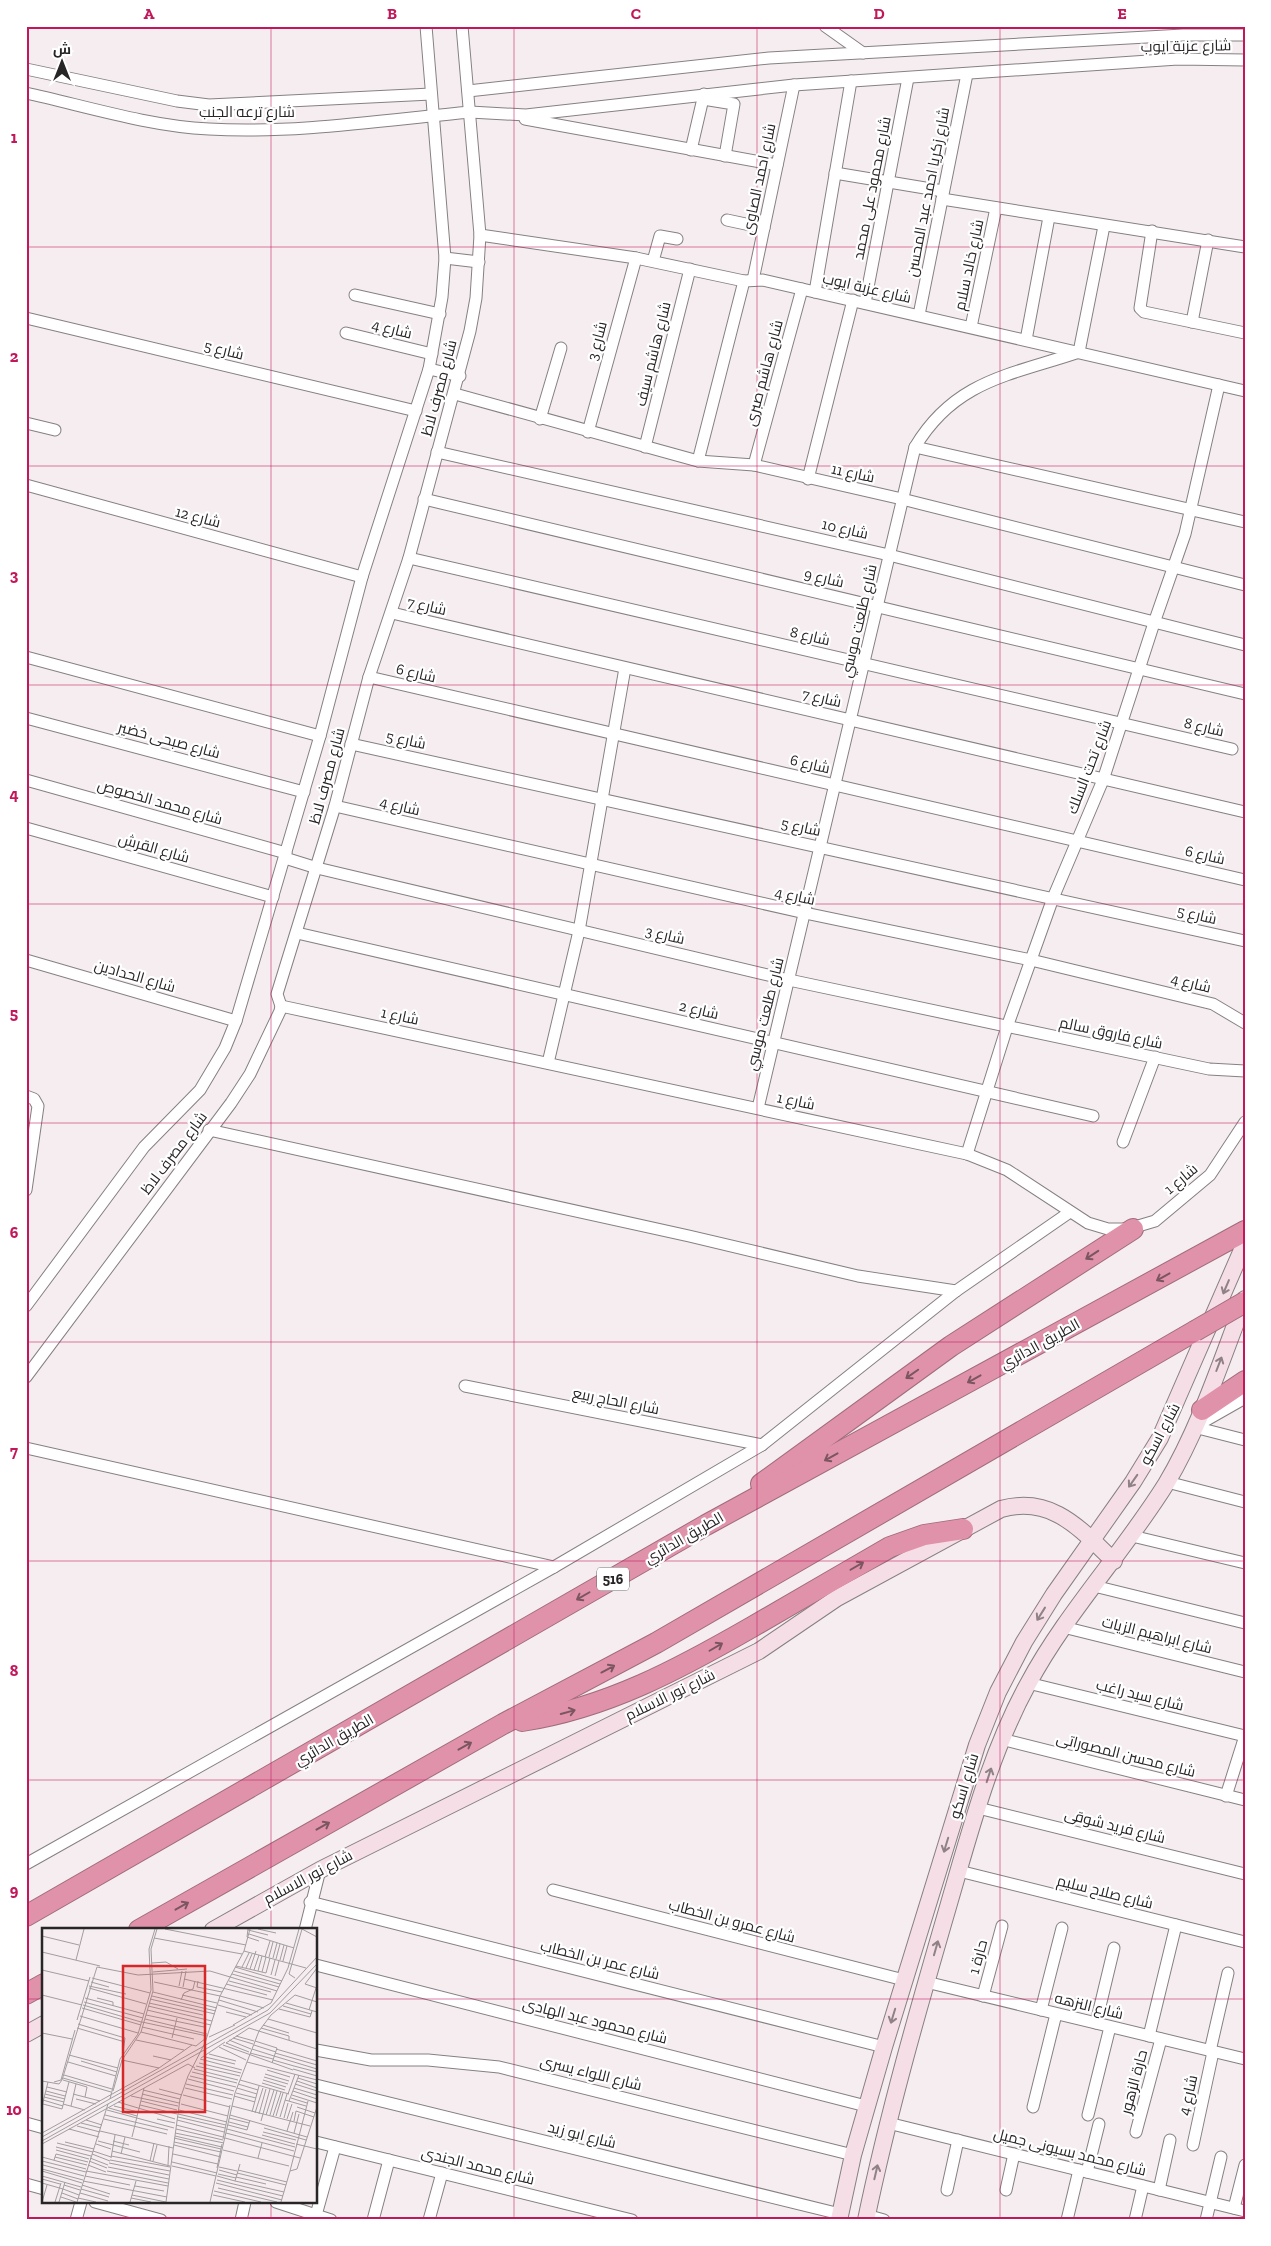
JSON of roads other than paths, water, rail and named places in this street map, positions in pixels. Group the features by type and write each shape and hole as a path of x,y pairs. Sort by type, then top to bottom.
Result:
{"highway":[{"path":"706,1525 826,1435 951,1346 1133,1228"},
{"name":"الطريق الدائري","path":"26,1916 706,1525 1245,1231"},
{"path":"143,1928 503,1724 656,1643 1195,1331 1245,1300"},
{"path":"1198,1419 1245,1381"},
{"path":"503,1724 583,1708 635,1689 680,1668 890,1547 924,1535 964,1529"},
{"path":"26,1994 42,1985"}],"main road":[{"name":"شارع اسكو","path":"839,2217 866,2106 904,1980 977,1744 998,1692 1024,1642 1091,1540 1147,1460 1181,1392 1245,1242"},
{"path":"1198,1419 1245,1300"},
{"name":"شارع اسكو","path":"866,2218 888,2123 926,1982 978,1808 1001,1739 1028,1683 1062,1627 1132,1536 1167,1482 1198,1419"},
{"name":"شارع نور الاسلام","path":"217,1928 320,1870 759,1651 837,1598 1001,1509 1017,1504 1034,1504 1050,1510 1091,1540 1114,1561"},
{"path":"26,2034 42,2025"}],"street":[{"name":"شارع مصرف لاظ","path":"26,1306 144,1147 200,1090 226,1048 236,1021 320,736 362,578 429,369 440,314 445,258 426,26"},
{"name":"شارع مصرف لاظ","path":"26,1377 250,1074 266,1043 281,1006 278,994 335,806 369,677 409,558 437,452 460,376 476,298 480,235 462,26"},
{"path":"826,26 863,53"},
{"path":"468,91 769,58 1183,36 1245,35"},
{"name":"شارع عزبة ايوب","path":"470,112 504,115 550,113 704,97 794,85 1178,59 1245,60"},
{"path":"26,69 177,101 208,105 431,94"},
{"name":"شارع زكريا احمد عبد المحسن","path":"919,315 967,74"},
{"name":"شارع محمود على محمد","path":"865,303 908,78"},
{"path":"815,292 851,81"},
{"name":"شارع احمد الصاوى","path":"698,461 764,228 794,85"},
{"name":"شارع ترعه الجنب","path":"26,93 148,121 207,129 266,130 470,112"},
{"path":"691,150 704,97 734,104 725,156"},
{"path":"504,115 777,165"},
{"path":"836,173 888,182 996,208 1245,247"},
{"name":"شارع خالد سلام","path":"971,328 996,208"},
{"path":"1026,340 1050,217"},
{"path":"727,220 764,228"},
{"path":"1079,352 1104,226"},
{"path":"1152,231 1140,308 1144,312 1245,333"},
{"name":"شارع عزبة ايوب","path":"480,235 636,258 748,280 763,280 1245,391"},
{"path":"653,261 660,236 677,239"},
{"path":"1192,322 1208,240"},
{"path":"445,258 479,262"},
{"name":"شارع 3","path":"588,432 636,258"},
{"name":"شارع هاشم سيف","path":"645,447 690,269"},
{"name":"شارع هاشم صبرى","path":"754,465 802,288"},
{"path":"355,295 440,314"},
{"path":"808,479 853,300"},
{"name":"شارع 5","path":"26,318 416,411"},
{"name":"شارع 4","path":"346,333 432,354"},
{"path":"540,419 561,348"},
{"name":"شارع طلعت موسي","path":"758,1108 852,720 915,447 927,427 942,410 960,396 979,385 1079,352"},
{"path":"429,369 460,376"},
{"name":"شارع تحت السلك","path":"967,1154 1007,1027 1053,898 1103,780 1122,724 1192,510 1220,385"},
{"name":"شارع 11","path":"455,394 540,419 698,461 754,465 808,479 902,499 1245,585"},
{"path":"26,423 56,430"},
{"path":"915,447 1245,522"},
{"name":"شارع 10","path":"437,452 889,554 1245,645"},
{"name":"شارع 12","path":"26,486 362,578"},
{"name":"شارع 9","path":"424,499 1245,694"},
{"name":"شارع 8","path":"409,558 1232,749"},
{"name":"شارع 7","path":"392,613 1245,812"},
{"path":"26,657 320,736"},
{"path":"548,1063 579,931 612,733 625,668"},
{"name":"شارع 6","path":"369,677 1245,880"},
{"name":"شارع صبحى خضير","path":"26,718 304,792"},
{"name":"شارع 5","path":"351,744 1245,941"},
{"name":"شارع محمد الخصوص","path":"26,780 285,855 317,868"},
{"name":"شارع 4","path":"335,806 805,913 1031,960 1213,1004 1245,1023"},
{"name":"شارع القرش","path":"26,828 273,897"},
{"name":"شارع 3","path":"317,868 789,980 1007,1027"},
{"name":"شارع 2","path":"297,933 1093,1116"},
{"name":"شارع الحدادين","path":"26,960 236,1021"},
{"name":"شارع 1","path":"281,1006 967,1154 1007,1170 1070,1212 1098,1227 1118,1230 1133,1228 1155,1221 1210,1175 1245,1122"},
{"name":"شارع فاروق سالم","path":"1007,1027 1210,1069 1245,1070"},
{"path":"1123,1142 1155,1057"},
{"path":"26,1096 34,1099 38,1106 26,1190"},
{"path":"209,1130 688,1236 858,1276 956,1291"},
{"path":"26,1864 554,1567 762,1445 956,1291 1070,1212"},
{"name":"شارع الحاج ربيع","path":"465,1386 762,1445"},
{"name":"شارع اسكو","path":"1198,1419 1245,1398"},
{"path":"1198,1419 1245,1440"},
{"path":"26,1448 554,1567"},
{"path":"1167,1482 1245,1502"},
{"path":"1132,1536 1245,1562"},
{"path":"1094,1586 1245,1623"},
{"name":"شارع ابراهيم الزيات","path":"1062,1627 1245,1672"},
{"name":"شارع سيد راغب","path":"1028,1683 1245,1736"},
{"path":"1226,1796 1245,1736"},
{"name":"شارع محسن المصوراتى","path":"1001,1739 1245,1800"},
{"name":"شارع فريد شوقى","path":"978,1808 1245,1874"},
{"path":"305,1928 310,1902 320,1870"},
{"name":"شارع صلاح سليم","path":"959,1871 1245,1942"},
{"name":"شارع عمرو بن الخطاب","path":"553,1890 904,1980"},
{"name":"شارع عمر بن الخطاب","path":"310,1902 884,2047"},
{"path":"1149,2036 1176,1925"},
{"name":"حارة 1","path":"983,1996 1002,1926"},
{"path":"1041,2010 1062,1928"},
{"path":"1096,2023 1114,1948"},
{"name":"شارع محمود عبد الهادى","path":"318,1966 866,2106"},
{"name":"شارع 4","path":"1192,2145 1228,1973"},
{"name":"شارع النزهه","path":"926,1982 1245,2060"},
{"path":"1032,2107 1056,2014"},
{"path":"1088,2115 1110,2027"},
{"name":"حارة الزهور","path":"1136,2132 1161,2039"},
{"name":"شارع اللواء يسرى","path":"318,2050 371,2060 428,2060 499,2067 853,2155"},
{"name":"شارع ابو زيد","path":"318,2087 839,2217"},
{"path":"26,2123 42,2125"},
{"name":"شارع محمد بسيونى جميل","path":"888,2123 1239,2210"},
{"path":"1067,2220 1099,2124"},
{"path":"947,2190 958,2140"},
{"path":"1159,2190 1170,2140"},
{"name":"شارع محمد الجندى","path":"318,2143 632,2220"},
{"path":"282,2204 322,2218 334,2147"},
{"path":"1006,2190 1014,2154"},
{"path":"1206,2220 1222,2157"},
{"path":"373,2220 389,2160"},
{"path":"1239,2210 1245,2165"},
{"path":"429,2220 442,2173"},
{"path":"26,2184 42,2188"},
{"path":"1135,2220 1143,2186"},
{"path":"76,2220 80,2204"},
{"path":"102,2204 161,2220"},
{"path":"241,2220 245,2204"},
{"path":"866,2218 884,2220"}]}
